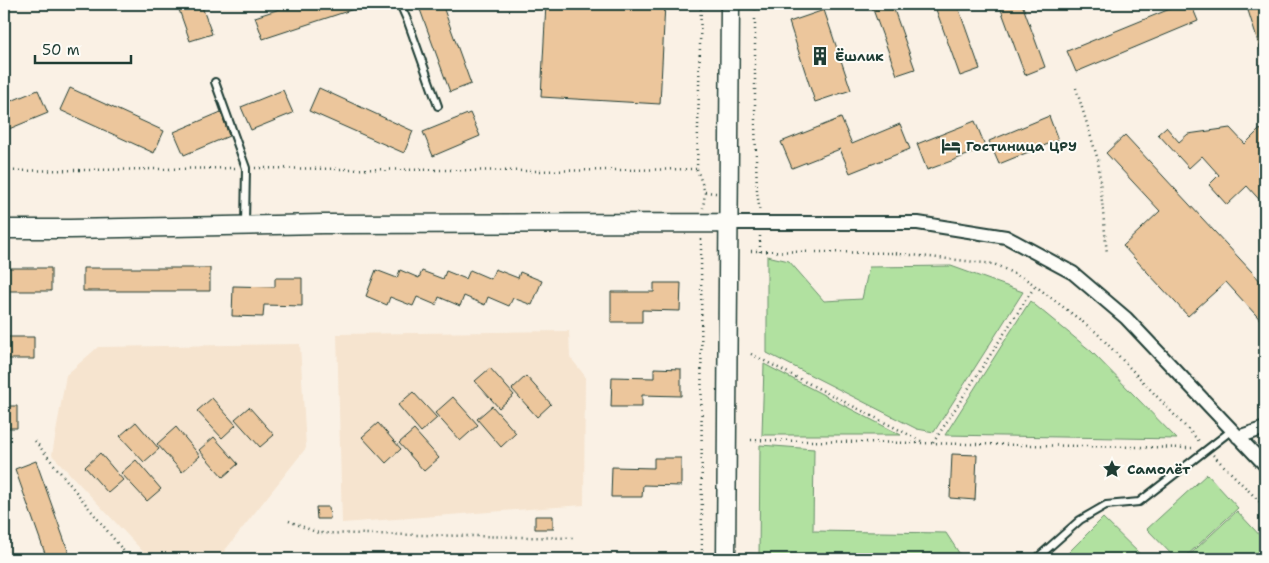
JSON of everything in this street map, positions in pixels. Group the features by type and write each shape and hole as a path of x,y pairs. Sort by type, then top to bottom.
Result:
{"street":[{"path":"726,559 730,4"},
{"path":"4,229 323,224 918,223 1006,237 1073,273 1126,318 1265,465"},
{"path":"1235,433 1265,428"}],"lane":[{"path":"400,4 438,106"},
{"path":"215,82 246,168 245,225"},
{"path":"1036,559 1080,520 1106,505 1139,502 1206,449 1235,433"}],"path":[{"path":"701,4 697,169 704,192 703,214"},
{"path":"755,4 755,130 757,192 760,215"},
{"path":"1076,88 1098,160 1107,254"},
{"path":"4,171 246,168 532,171 697,169"},
{"path":"704,192 717,193"},
{"path":"760,234 760,252"},
{"path":"701,239 702,559"},
{"path":"752,252 893,253 994,264 1029,281 1096,332 1206,449 1265,507"},
{"path":"933,443 1035,286"},
{"path":"751,354 924,443"},
{"path":"751,440 1206,449"},
{"path":"35,441 130,559"},
{"path":"289,522 318,533 574,538"}],"shaded area":[{"path":"569,331 570,357 585,376 584,505 342,523 337,334"},
{"path":"300,344 306,448 222,554 150,559 52,455 66,375 98,347"}],"green space":[{"path":"767,256 789,261 824,301 862,299 869,267 951,266 1023,292 934,432 917,429 767,353"},
{"path":"1030,301 1091,351 1177,439 945,435"},
{"path":"764,364 901,435 762,435"},
{"path":"760,445 814,449 813,531 946,533 963,559 759,559"},
{"path":"1207,474 1238,508 1183,559 1176,559 1147,529"},
{"path":"1237,511 1265,541 1265,558 1185,559"},
{"path":"1103,518 1145,559 1062,559"}],"building":[{"path":"177,4 201,4 212,34 190,41"},
{"path":"295,4 362,4 363,6 263,39 255,17"},
{"path":"418,4 442,4 471,84 450,92"},
{"path":"546,4 665,4 660,104 541,97"},
{"path":"871,4 892,4 915,69 897,75"},
{"path":"934,4 957,4 980,69 960,76"},
{"path":"999,4 1022,4 1045,67 1025,75"},
{"path":"1182,4 1191,4 1198,21 1076,72 1067,51"},
{"path":"1246,4 1265,4 1265,57 1263,58"},
{"name":"Ёшлик","path":"824,10 851,90 815,102 789,22"},
{"path":"70,88 164,131 154,153 60,110"},
{"path":"319,88 413,131 404,153 309,111"},
{"path":"38,90 48,113 4,131 4,104"},
{"path":"283,90 293,113 251,130 241,107"},
{"path":"221,112 229,136 184,155 174,132"},
{"path":"470,113 480,136 433,156 423,132"},
{"path":"1049,116 1058,140 999,164 989,141"},
{"path":"841,118 852,144 900,124 910,149 850,173 840,149 792,168 781,142"},
{"name":"Гостиница ЦРУ","path":"975,121 986,148 927,170 917,144"},
{"path":"1166,127 1179,142 1188,134 1230,128 1245,144 1260,129 1265,135 1265,206 1247,186 1227,205 1209,185 1219,175 1202,156 1189,168 1158,134"},
{"path":"1125,135 1265,286 1265,325 1226,282 1188,316 1123,246 1160,211 1106,153"},
{"path":"4,268 51,268 51,291 4,291"},
{"path":"83,268 210,268 210,291 83,291"},
{"path":"495,269 518,278 520,272 542,281 532,305 513,298 509,306 488,297 485,305 464,296 460,306 439,297 436,305 417,297 413,306 390,297 387,305 366,296 376,270 397,278 400,270 419,278 422,271 443,279 446,271 466,279 470,270 491,279"},
{"path":"275,278 302,278 302,306 264,305 263,317 232,316 233,286 275,287"},
{"path":"654,283 681,283 680,311 642,310 642,322 611,322 611,292 654,292"},
{"path":"4,337 34,337 34,359 4,359"},
{"path":"490,368 514,395 499,408 475,381"},
{"path":"654,368 681,369 681,396 642,395 642,407 611,407 612,377 654,378"},
{"path":"526,376 551,404 537,417 512,389"},
{"path":"413,392 437,418 421,432 398,405"},
{"path":"453,397 478,425 460,441 435,413"},
{"path":"212,398 236,425 222,438 197,411"},
{"path":"4,406 17,406 17,428 4,428"},
{"path":"492,406 516,433 501,447 477,419"},
{"path":"249,407 274,435 260,447 235,419"},
{"path":"136,422 159,449 144,462 120,436"},
{"path":"378,423 401,449 386,463 362,437"},
{"path":"176,427 200,456 182,472 157,444"},
{"path":"414,430 439,458 424,471 399,443"},
{"path":"214,437 238,464 223,477 199,450"},
{"path":"100,453 123,480 108,493 85,467"},
{"path":"952,454 977,455 975,500 950,498"},
{"path":"654,458 681,458 681,486 643,485 642,497 611,497 612,467 654,468"},
{"path":"136,460 161,489 147,501 121,473"},
{"path":"36,461 71,559 47,559 15,469"},
{"path":"316,507 329,507 330,519 317,519"},
{"path":"535,516 553,516 553,529 535,529"}],"place":[{"name":"Ёшлик","path":"820,56"},
{"name":"Гостиница ЦРУ","path":"951,146"},
{"name":"Самолёт","path":"1112,469"}]}
